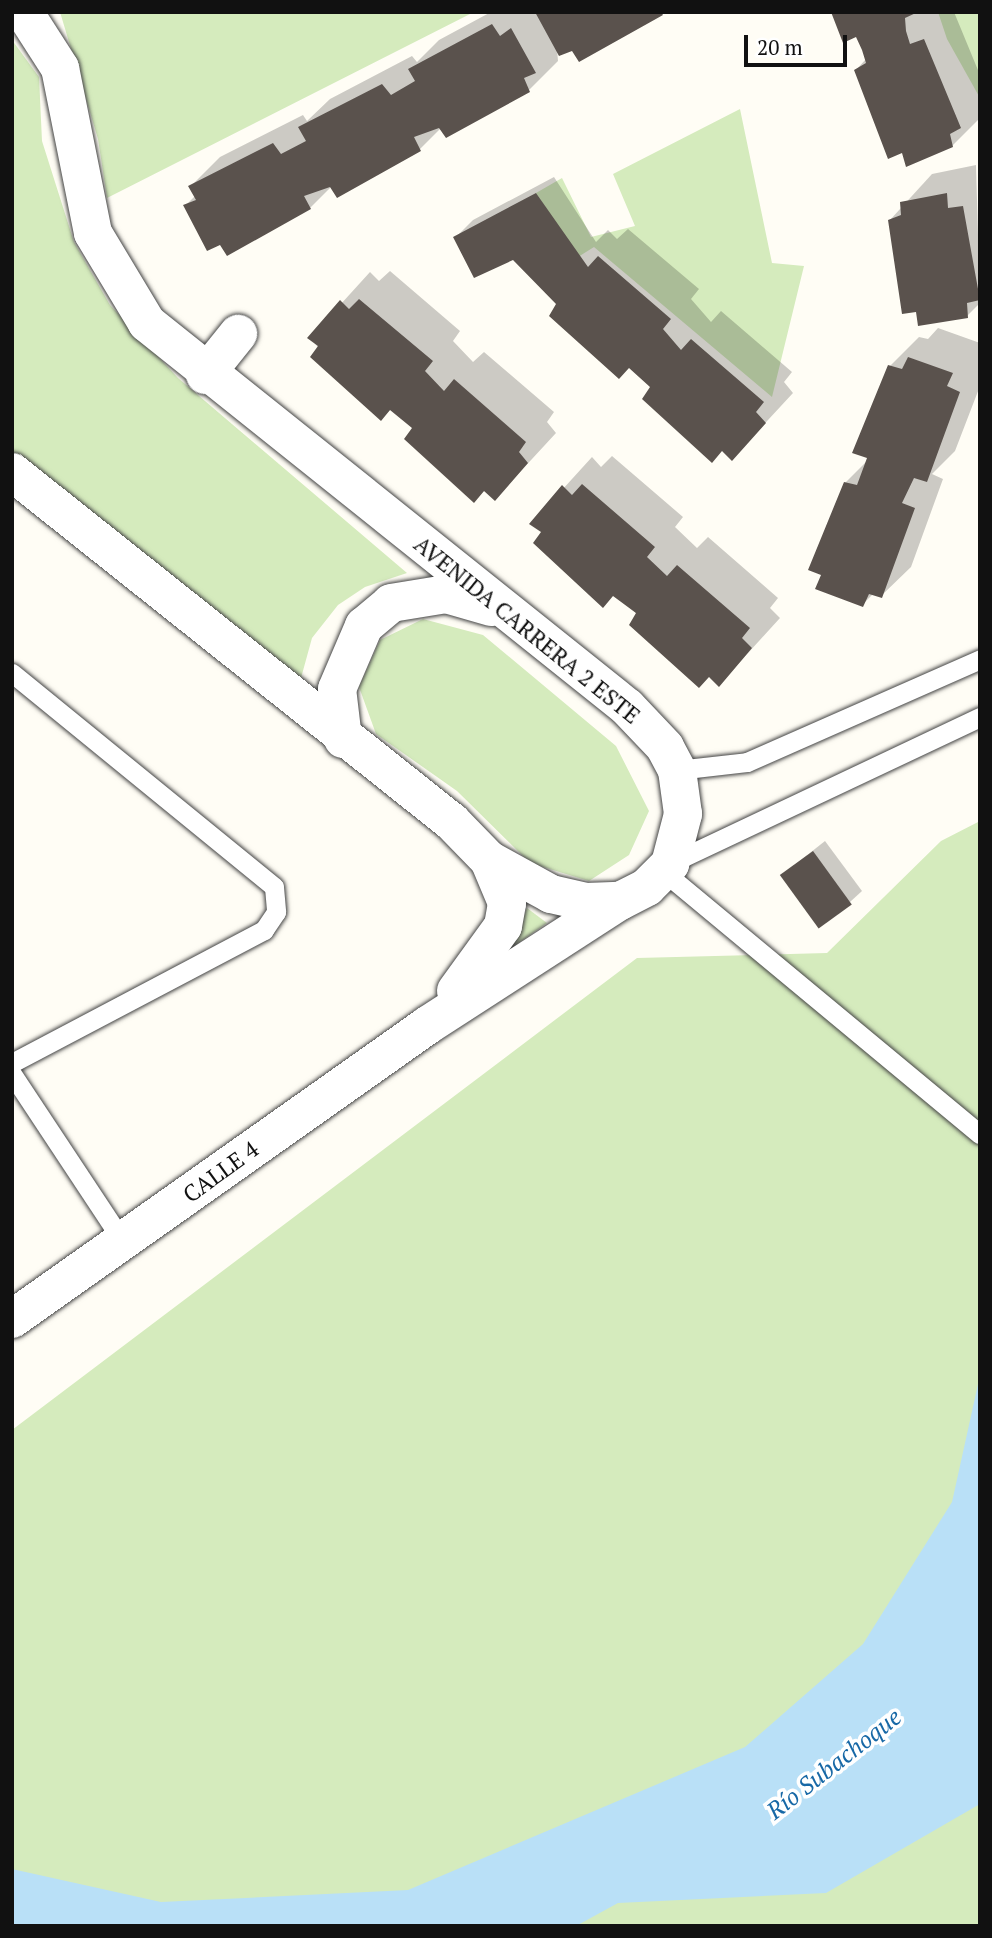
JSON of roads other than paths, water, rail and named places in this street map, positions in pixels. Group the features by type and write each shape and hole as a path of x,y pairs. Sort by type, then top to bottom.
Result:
{"street":[{"name":"AVENIDA CARRERA 2 ESTE","path":"24,12 60,68 93,233 147,323 205,374 628,707 665,747 677,770 683,814 667,868"},
{"path":"205,374 238,334"},
{"path":"12,472 343,739 452,822 489,860 551,894 586,902 620,901 667,868"},
{"path":"343,739 337,690 364,626 391,603 446,594 506,612"},
{"name":"CALLE 4","path":"428,1025 494,946 503,926 507,902 489,860"},
{"name":"CALLE 4","path":"12,1319 428,1025 620,901"}],"lane":[{"path":"677,770 747,762 980,659"},
{"path":"12,673 274,887 276,912 264,930 12,1063"},
{"path":"980,717 667,868 980,1134"},
{"path":"12,1074 123,1242"}],"water":[{"name":"Río Subachoque","path":"980,1375 980,1804 826,1893 618,1903 576,1926 12,1926 12,1869 161,1902 408,1890 745,1747 863,1644 952,1502"}]}
